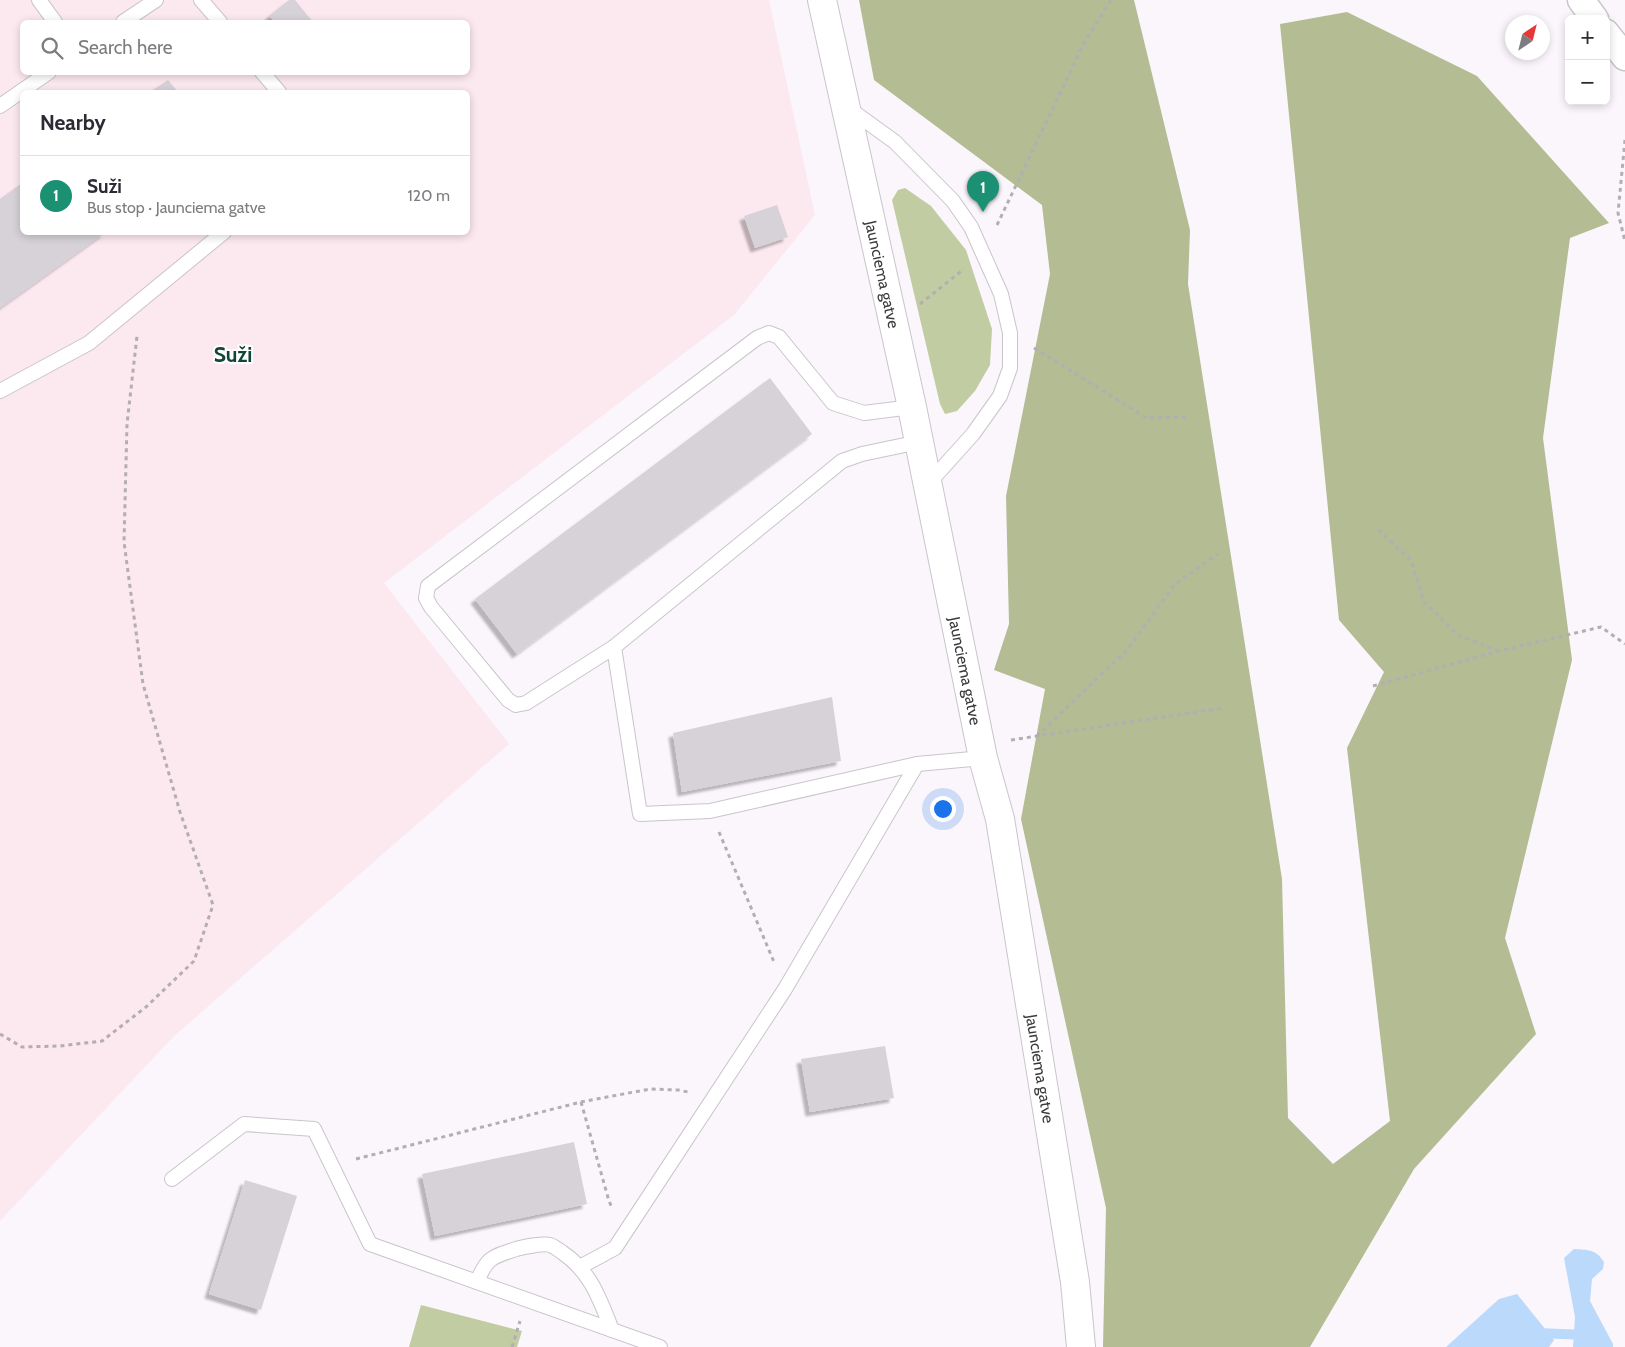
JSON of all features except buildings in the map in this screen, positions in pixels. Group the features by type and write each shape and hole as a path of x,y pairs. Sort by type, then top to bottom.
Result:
{"main road":[{"name":"Jaunciema gatve","path":"822,0 912,407 982,751 1000,819 1071,1254 1081,1347"}],"street":[{"path":"1581,0 1592,15"},
{"path":"1610,38 1625,57"}],"lane":[{"path":"39,0 54,20"},
{"path":"126,20 156,0"},
{"path":"201,0 218,20"},
{"path":"23,90 45,75"},
{"path":"265,75 277,90"},
{"path":"0,106 20,92"},
{"path":"846,106 895,142 953,201 971,227 1001,294 1010,333 1010,368 1000,396 973,434 928,484"},
{"path":"0,391 89,343 220,235"},
{"path":"912,407 864,412 833,403 779,337 769,333 757,338 428,586 426,598 431,607 508,700 516,705 526,703 614,647 842,461 862,454 919,442"},
{"path":"614,647 640,814 710,811 982,751"},
{"path":"580,1267 615,1248 785,988 917,764"},
{"path":"172,1179 244,1124 314,1129 370,1244 660,1347"},
{"path":"477,1282 482,1269 492,1257 526,1246 550,1245 580,1267 597,1292 612,1330"}],"path":[{"path":"894,324 983,254 1085,41 1111,0"},
{"path":"1625,140 1618,213 1625,242"},
{"path":"0,1034 22,1047 102,1042 146,1007 194,961 213,905 180,812 143,684 124,542 127,424 141,300"},
{"path":"1010,333 1147,418 1186,417"},
{"path":"1378,530 1411,560 1424,602 1458,636 1499,651"},
{"path":"1037,736 1127,650 1175,584 1218,554"},
{"path":"1372,686 1499,651 1601,627 1625,644"},
{"path":"982,751 1037,736 1223,708"},
{"path":"710,811 785,988"},
{"path":"332,1165 581,1102 650,1089 678,1090 713,1098"},
{"path":"581,1102 609,1201 625,1233"}],"shaded area":[{"path":"0,0 769,0 815,215 734,315 384,583 509,744 173,1037 0,1221"}],"green space":[{"path":"859,0 1134,0 1190,230 1188,284 1282,879 1288,1118 1333,1164 1390,1121 1347,748 1384,672 1339,620 1280,24 1347,12 1477,76 1609,223 1570,238 1543,438 1572,660 1505,938 1536,1034 1414,1169 1310,1347 1103,1347 1106,1208 1021,819 1045,689 994,670 1009,624 1006,496 1050,274 1042,205 874,80"},
{"path":"905,188 931,206 966,250 992,329 990,365 975,391 957,411 945,414 940,404 892,200 898,190"},
{"path":"421,1305 522,1331 517,1347 409,1347"}],"water":[{"path":"1574,1249 1595,1252 1604,1262 1603,1269 1592,1279 1590,1301 1613,1347 1573,1347 1575,1317 1564,1258"},
{"path":"1517,1294 1554,1340 1549,1347 1446,1347 1499,1299"}],"waterway":[{"path":"1536,1333 1587,1335"}],"place":[{"name":"Suži","path":"983,212"}],"district":[{"name":"Suži","path":"233,354"}]}
